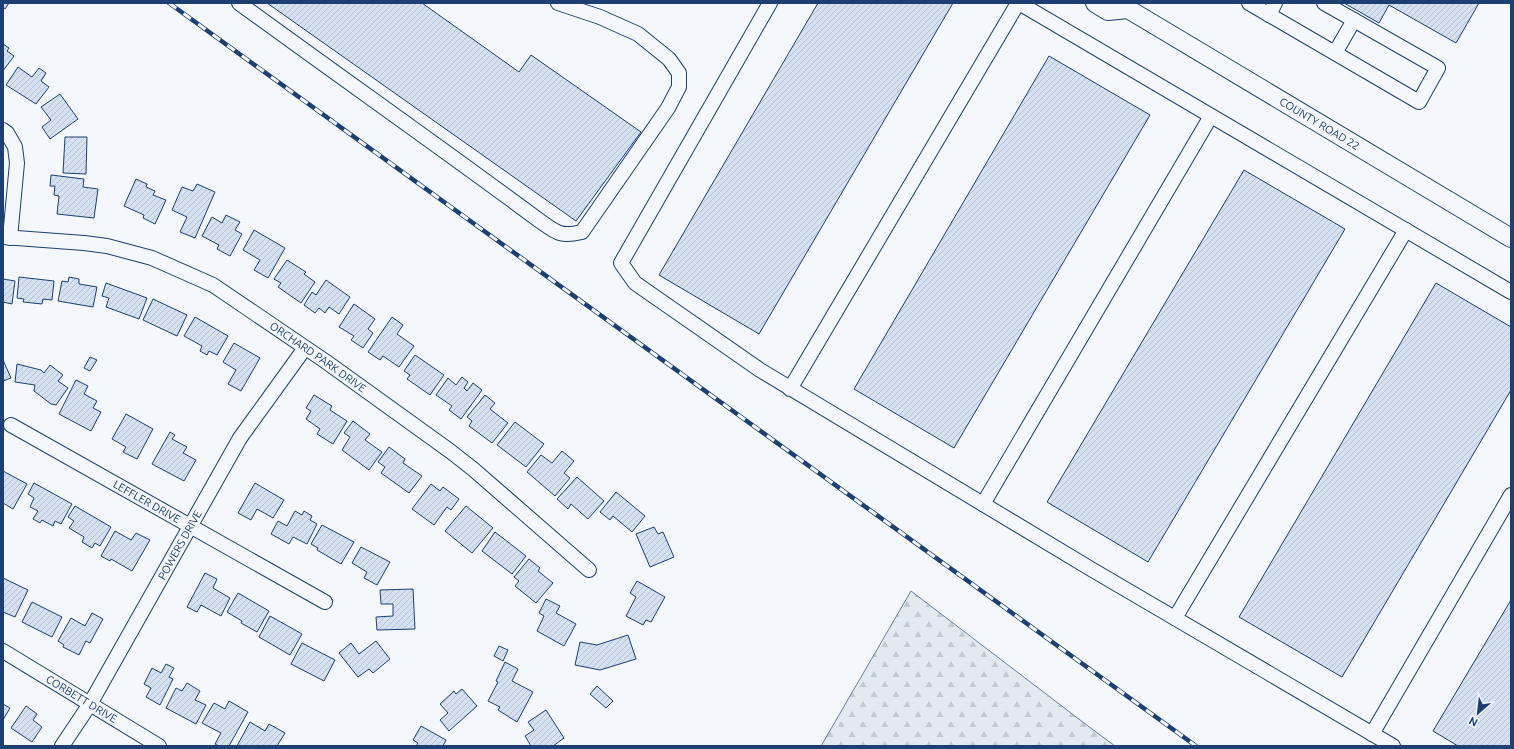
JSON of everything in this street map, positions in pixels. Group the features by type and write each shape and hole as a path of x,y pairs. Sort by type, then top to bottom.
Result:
{"main road":[{"name":"COUNTY ROAD 22","path":"1095,3 1108,10 1127,6 1511,238"}],"street":[{"path":"239,3 540,221 556,232 569,235 582,232 668,108 679,87 679,72 669,59 638,34 600,17 558,3"},
{"path":"770,3 621,263 635,283 760,370 790,389 1393,746"},
{"path":"790,389 1019,3 1511,292"},
{"path":"1249,3 1272,9 1335,53 1419,102 1438,68 1324,3"},
{"path":"1335,53 1354,20"},
{"path":"983,504 1211,116"},
{"path":"3,130 7,133 15,147 18,163 6,237"},
{"path":"1175,618 1406,230"},
{"name":"ORCHARD PARK DRIVE","path":"6,237 107,246 152,258 213,285 331,365 473,469 589,570"},
{"name":"POWERS DRIVE","path":"62,746 90,704 240,438 305,348"},
{"name":"LEFFLER DRIVE","path":"11,424 325,602"},
{"path":"1372,734 1511,495"},
{"name":"CORBETT DRIVE","path":"3,651 159,746"}],"green space":[{"path":"911,591 1088,726 1115,746 821,746"}],"building":[{"path":"3,3 9,3 5,9 3,8"},
{"path":"267,3 422,3 519,72 531,55 641,132 576,221"},
{"path":"818,3 953,3 759,334 659,275"},
{"path":"1344,3 1479,3 1456,43 1389,5 1379,23"},
{"path":"3,44 9,48 7,51 14,56 3,71"},
{"path":"1049,56 1150,115 954,448 854,389"},
{"path":"18,67 32,77 39,68 46,73 41,81 49,87 36,104 6,85"},
{"path":"60,94 78,119 50,139 42,127 51,120 41,107"},
{"path":"65,137 87,137 86,174 63,173"},
{"path":"1244,170 1345,229 1148,562 1047,502"},
{"path":"51,175 84,179 83,187 98,189 94,218 57,214 59,196 54,195 55,186 50,186"},
{"path":"136,179 147,184 146,187 155,191 153,195 166,200 155,224 143,218 144,215 124,206"},
{"path":"197,184 215,192 195,238 180,232 187,217 172,210 182,187 193,191"},
{"path":"226,215 240,222 235,230 242,234 230,256 217,249 219,245 202,236 212,217 222,223"},
{"path":"254,230 285,248 268,278 254,270 260,260 243,250"},
{"path":"287,260 306,272 304,274 315,282 301,303 278,287 281,283 274,279"},
{"path":"19,277 54,281 52,300 43,299 42,304 23,302 24,299 17,298"},
{"path":"69,277 79,279 79,284 97,287 93,307 58,301 62,281 68,282"},
{"path":"3,279 15,281 12,304 3,302"},
{"path":"326,280 350,297 339,314 329,307 325,313 319,308 315,313 304,305 312,292 316,295"},
{"path":"106,283 147,298 139,319 106,307 109,298 102,296"},
{"path":"1436,283 1511,327 1511,390 1342,677 1239,617"},
{"path":"153,299 187,315 177,336 143,320"},
{"path":"354,304 375,319 368,329 373,333 363,348 351,340 354,336 339,327"},
{"path":"195,317 228,336 217,355 209,351 207,355 200,351 202,346 184,336"},
{"path":"392,317 403,325 397,334 414,346 399,367 383,356 380,360 368,352"},
{"path":"234,343 260,358 241,391 228,384 236,370 223,362"},
{"path":"415,355 444,375 430,395 407,379 410,375 404,371"},
{"path":"90,357 97,360 90,371 84,368"},
{"path":"3,360 11,378 3,381"},
{"path":"17,364 41,370 44,373 50,365 63,375 58,381 68,388 56,405 51,404 34,391 35,385 15,382"},
{"path":"462,377 468,382 464,388 467,391 473,383 482,390 461,419 449,410 452,406 436,395 448,378 456,385"},
{"path":"76,380 88,386 84,394 97,401 93,408 101,412 91,431 59,414"},
{"path":"314,395 332,406 330,410 347,421 333,444 317,434 320,429 306,419 311,411 306,408"},
{"path":"485,395 495,403 490,409 508,423 492,443 469,426 472,421 467,417"},
{"path":"126,414 153,429 137,459 123,452 126,447 112,439"},
{"path":"353,421 370,434 365,440 382,452 369,470 342,450 350,437 344,433"},
{"path":"515,422 544,444 526,467 497,445"},
{"path":"170,432 175,435 172,439 187,447 183,453 196,460 184,481 152,464"},
{"path":"389,447 405,459 403,463 422,476 409,493 381,473 385,467 378,462"},
{"path":"562,451 574,461 564,473 570,478 555,496 527,472 541,455 552,463"},
{"path":"3,471 27,484 13,509 3,503"},
{"path":"577,477 604,501 588,519 571,504 568,509 557,499"},
{"path":"34,483 72,504 61,524 55,521 53,526 42,520 40,523 33,519 38,511 30,507 34,498 28,494"},
{"path":"255,483 284,500 273,518 257,509 251,520 238,513"},
{"path":"431,484 440,491 443,487 459,499 451,510 447,507 434,525 412,509"},
{"path":"616,492 645,516 632,532 613,516 610,520 600,512"},
{"path":"75,506 111,527 100,546 95,543 92,548 82,542 84,537 69,528 74,521 68,517"},
{"path":"466,506 493,528 472,553 445,531"},
{"path":"295,511 302,515 304,511 312,516 310,520 317,524 307,544 293,537 289,544 271,534 278,521 287,526"},
{"path":"322,525 354,542 341,564 317,550 318,548 311,544"},
{"path":"654,527 658,534 663,532 674,557 650,567 636,534"},
{"path":"115,531 131,540 136,533 150,540 132,571 111,559 110,561 101,556"},
{"path":"495,532 526,556 512,574 482,551"},
{"path":"361,547 390,562 377,585 364,578 367,572 352,563"},
{"path":"529,559 540,568 538,571 553,583 536,603 515,586 519,581 514,577"},
{"path":"205,573 217,579 213,588 230,598 221,616 201,605 197,612 187,607"},
{"path":"3,578 28,590 15,617 3,612"},
{"path":"637,581 665,597 651,622 646,620 643,625 626,616 636,597 630,593"},
{"path":"413,589 415,629 377,630 376,617 393,616 393,604 381,604 380,590"},
{"path":"238,593 269,611 257,632 241,623 242,621 227,612"},
{"path":"546,599 560,606 556,613 576,624 564,646 537,631 544,616 539,613"},
{"path":"1511,600 1511,746 1458,746 1433,731"},
{"path":"32,602 62,617 52,637 22,622"},
{"path":"92,613 103,619 90,643 86,641 79,655 63,647 64,645 58,641 71,618 85,626"},
{"path":"270,616 302,634 290,655 259,637"},
{"path":"628,635 636,659 600,670 575,665 580,642 597,645"},
{"path":"376,641 390,659 373,673 369,669 358,677 339,653 351,643 359,654"},
{"path":"302,643 335,660 324,681 291,664"},
{"path":"499,646 508,650 503,661 494,656"},
{"path":"505,662 518,669 512,681 533,692 517,722 498,710 500,707 488,701 498,682 496,681"},
{"path":"166,664 174,668 169,677 173,679 160,705 146,697 151,688 144,684 152,668 161,673"},
{"path":"187,683 200,691 195,700 206,705 196,724 166,708 176,688 182,691"},
{"path":"597,686 613,701 606,708 590,694"},
{"path":"462,689 477,706 449,731 440,720 448,713 440,704 454,691 456,694"},
{"path":"229,701 248,712 229,746 219,746 215,744 221,733 202,723 214,703 225,709"},
{"path":"3,704 10,708 3,720"},
{"path":"26,706 37,714 33,720 42,727 32,742 11,728"},
{"path":"546,710 564,738 553,746 531,746 525,736 534,730 528,722"},
{"path":"250,722 265,731 269,724 285,733 277,746 237,746"},
{"path":"421,726 446,740 443,746 416,746 418,743 413,740"}],"railway":[{"path":"169,3 1196,746"}]}
